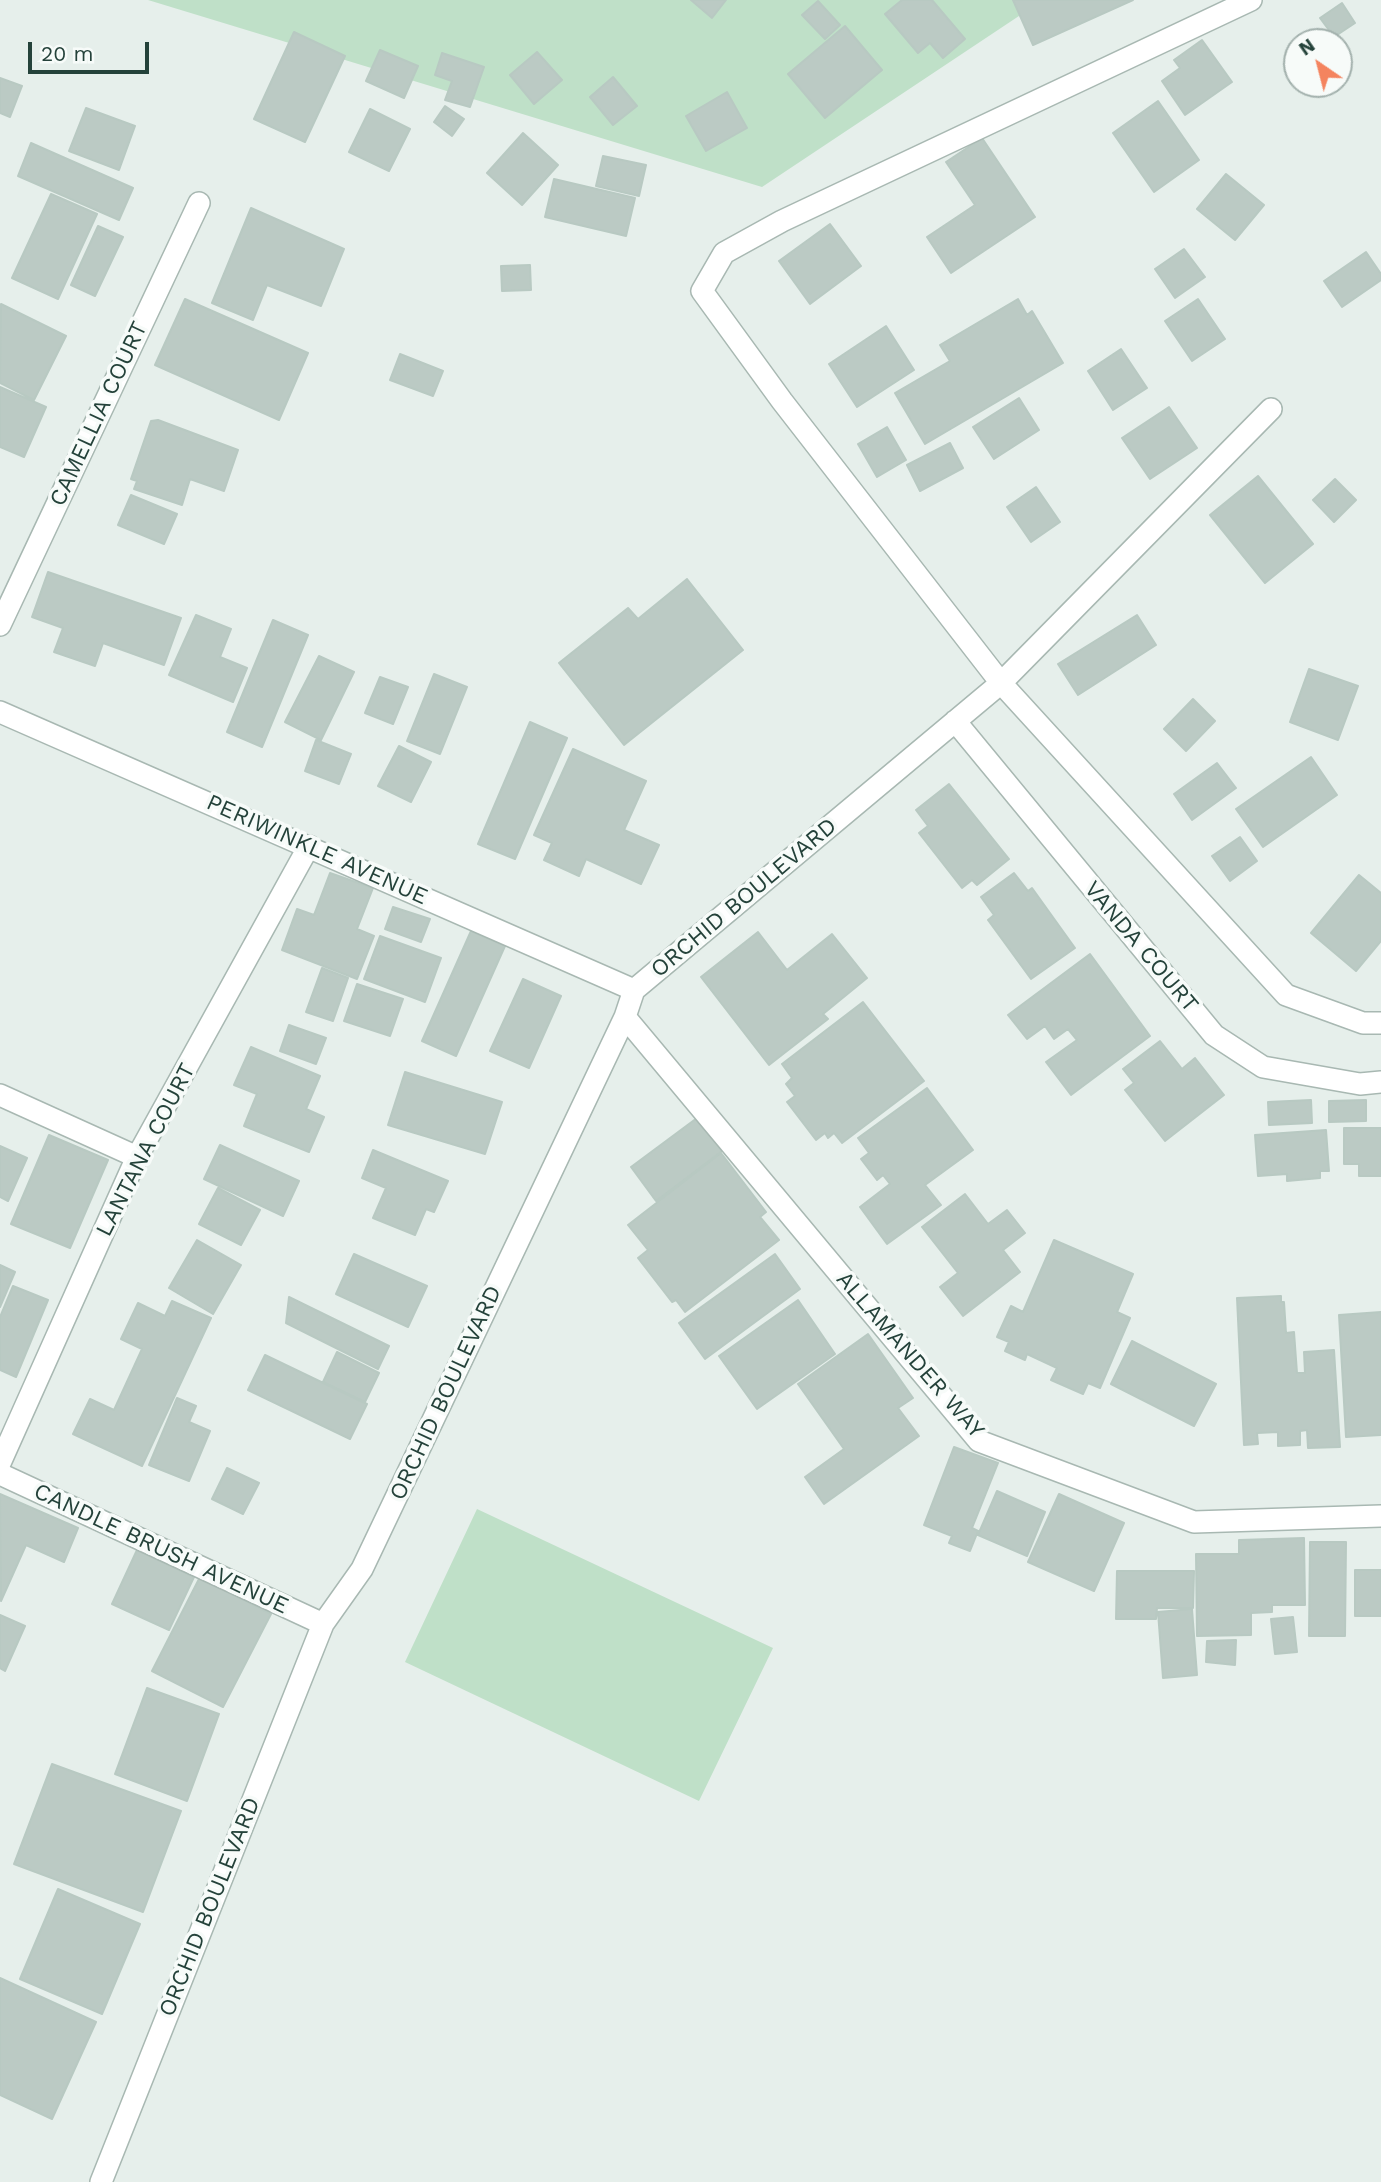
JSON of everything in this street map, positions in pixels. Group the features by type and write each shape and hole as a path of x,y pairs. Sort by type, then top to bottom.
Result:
{"street":[{"path":"1251,0 782,222 724,253 702,291 1001,683 1286,995 1363,1023 1381,1023"},
{"name":"CAMELLIA COURT","path":"0,625 199,203"},
{"name":"ORCHID BOULEVARD","path":"101,2182 323,1624 362,1569 625,1017 634,990 1001,683 1271,409"},
{"name":"PERIWINKLE AVENUE","path":"0,712 634,990"},
{"name":"VANDA COURT","path":"955,721 1214,1035 1264,1067 1360,1084 1381,1082"},
{"name":"LANTANA COURT","path":"0,1463 137,1157 309,846"},
{"name":"ALLAMANDER WAY","path":"625,1017 979,1441 1194,1522 1381,1516"},
{"path":"0,1095 137,1157"},
{"name":"CANDLE BRUSH AVENUE","path":"0,1475 323,1624"}],"green space":[{"path":"148,0 1043,0 762,187"},
{"path":"477,1509 773,1648 699,1801 405,1662"}],"building":[{"path":"691,0 726,0 712,18"},
{"path":"902,0 932,0 965,39 943,58 930,43 918,53 885,14"},
{"path":"1013,0 1133,0 1033,45"},
{"path":"818,1 840,25 825,39 802,15"},
{"path":"1342,3 1355,23 1348,28 1327,28 1320,18"},
{"path":"845,26 882,70 825,118 788,74"},
{"path":"294,32 345,56 305,142 254,119"},
{"path":"1202,40 1232,82 1185,115 1162,81 1180,68 1174,60"},
{"path":"380,50 418,66 404,98 366,81"},
{"path":"537,52 562,80 534,104 510,75"},
{"path":"442,53 484,67 470,107 445,100 452,81 435,75"},
{"path":"613,77 637,106 613,125 590,97"},
{"path":"0,78 22,86 10,117 0,113"},
{"path":"727,92 747,128 706,151 686,116"},
{"path":"1158,101 1199,160 1154,192 1113,133"},
{"path":"445,106 464,119 452,136 434,122"},
{"path":"86,108 135,126 119,170 69,151"},
{"path":"370,109 410,129 389,171 349,152"},
{"path":"523,133 558,165 522,205 487,173"},
{"path":"982,138 1035,217 951,273 927,237 975,205 946,162"},
{"path":"31,143 133,188 119,220 18,176"},
{"path":"603,156 646,165 639,196 596,186"},
{"path":"1226,174 1264,205 1235,240 1197,209"},
{"path":"554,179 635,198 626,236 545,217"},
{"path":"51,194 97,214 58,299 12,278"},
{"path":"251,208 344,249 321,306 267,285 253,320 212,303"},
{"path":"830,224 861,266 810,304 779,261"},
{"path":"98,226 123,237 95,296 71,285"},
{"path":"1184,249 1205,277 1175,298 1155,269"},
{"path":"1366,252 1381,274 1381,280 1342,307 1324,281"},
{"path":"530,265 531,290 502,291 501,266"},
{"path":"185,299 308,353 279,420 155,365"},
{"path":"1018,299 1027,315 1032,311 1063,363 925,444 895,393 950,361 940,345"},
{"path":"1198,299 1225,339 1192,361 1165,321"},
{"path":"1,304 66,336 34,400 0,383"},
{"path":"886,326 914,370 857,407 829,364"},
{"path":"1121,349 1147,388 1113,410 1088,371"},
{"path":"400,354 443,371 433,396 390,380"},
{"path":"0,387 46,407 24,457 0,447"},
{"path":"1019,398 1039,430 994,459 973,427"},
{"path":"1169,407 1197,448 1150,479 1122,438"},
{"path":"158,420 238,450 224,491 190,479 182,505 134,489 137,481 131,479 151,421"},
{"path":"887,427 906,460 877,477 858,444"},
{"path":"950,443 963,468 920,491 907,465"},
{"path":"1258,476 1313,544 1265,583 1210,515"},
{"path":"1335,479 1356,500 1334,522 1313,500"},
{"path":"1036,487 1060,522 1031,542 1007,507"},
{"path":"131,495 177,514 164,544 118,525"},
{"path":"48,572 181,618 164,665 103,643 95,666 54,652 63,628 32,617"},
{"path":"687,579 743,650 624,745 559,663 628,608 638,619"},
{"path":"196,615 231,629 220,657 247,668 233,702 169,675"},
{"path":"1137,615 1156,645 1078,695 1058,664"},
{"path":"273,620 308,635 262,747 227,732"},
{"path":"319,656 354,672 321,740 285,722"},
{"path":"1309,669 1358,686 1338,740 1290,722"},
{"path":"434,674 467,687 440,754 407,741"},
{"path":"380,677 408,687 393,724 365,713"},
{"path":"1193,699 1215,721 1186,751 1164,729"},
{"path":"530,722 567,738 515,859 478,844"},
{"path":"316,740 351,754 339,784 305,771"},
{"path":"399,746 431,762 411,802 378,786"},
{"path":"573,749 646,781 624,830 659,845 641,884 586,859 579,876 544,860 552,843 534,835"},
{"path":"1311,757 1337,795 1263,847 1236,809"},
{"path":"1217,763 1236,788 1192,820 1174,794"},
{"path":"949,784 1009,859 977,885 972,880 962,888 919,833 928,826 916,810"},
{"path":"1240,837 1257,861 1230,881 1212,856"},
{"path":"330,873 373,888 357,929 374,936 357,979 282,950 297,909 314,915"},
{"path":"1014,873 1028,891 1032,888 1075,948 1031,979 988,920 994,915 981,897"},
{"path":"1359,875 1381,893 1381,941 1356,971 1311,933"},
{"path":"393,907 430,919 421,942 385,929"},
{"path":"471,931 505,946 456,1056 422,1041"},
{"path":"758,932 787,970 832,934 867,978 823,1014 828,1019 769,1065 701,977"},
{"path":"380,936 441,958 425,1002 364,979"},
{"path":"1090,954 1150,1036 1071,1095 1046,1062 1077,1040 1068,1029 1054,1039 1045,1026 1027,1039 1008,1015"},
{"path":"322,968 348,978 333,1021 306,1012"},
{"path":"523,979 561,996 529,1068 490,1051"},
{"path":"357,984 403,999 390,1036 344,1021"},
{"path":"863,1002 924,1081 842,1143 834,1133 828,1138 825,1133 816,1140 787,1102 795,1096 786,1084 792,1078 782,1064"},
{"path":"289,1025 326,1038 316,1064 280,1051"},
{"path":"1160,1041 1182,1069 1195,1058 1224,1095 1165,1141 1125,1090 1134,1083 1123,1069"},
{"path":"251,1047 320,1076 306,1109 324,1117 309,1152 244,1126 257,1094 234,1085"},
{"path":"405,1072 502,1102 485,1154 388,1125"},
{"path":"927,1088 973,1150 925,1185 941,1205 887,1244 860,1207 890,1184 883,1175 877,1180 861,1159 869,1153 858,1138"},
{"path":"1311,1100 1312,1123 1269,1125 1268,1102"},
{"path":"1366,1100 1366,1121 1329,1122 1329,1101"},
{"path":"697,1118 722,1151 656,1201 631,1167"},
{"path":"1344,1128 1381,1128 1381,1176 1359,1176 1359,1164 1344,1164"},
{"path":"1326,1130 1329,1171 1320,1171 1320,1178 1287,1181 1287,1174 1258,1176 1255,1135"},
{"path":"49,1135 108,1160 70,1248 11,1224"},
{"path":"220,1145 299,1181 283,1216 204,1179"},
{"path":"0,1146 27,1158 8,1201 0,1197"},
{"path":"373,1150 448,1181 434,1212 426,1209 415,1235 373,1218 386,1188 362,1178"},
{"path":"721,1153 766,1212 760,1217 779,1240 685,1312 676,1300 672,1302 638,1258 648,1250 628,1225"},
{"path":"218,1188 260,1210 241,1245 199,1224"},
{"path":"965,1194 988,1224 1007,1210 1025,1233 1003,1250 1020,1272 963,1316 940,1287 958,1273 922,1227"},
{"path":"197,1240 241,1265 213,1314 169,1288"},
{"path":"1054,1240 1133,1274 1117,1312 1130,1318 1100,1388 1088,1383 1083,1394 1051,1380 1057,1368 1027,1354 1025,1360 1005,1351 1009,1342 997,1337 1011,1306 1023,1312"},
{"path":"354,1254 427,1286 408,1327 336,1294"},
{"path":"775,1254 800,1289 705,1359 679,1323"},
{"path":"0,1265 15,1272 0,1307"},
{"path":"13,1286 48,1300 16,1377 0,1370 0,1317"},
{"path":"1281,1296 1281,1302 1284,1302 1286,1333 1294,1332 1297,1373 1305,1373 1304,1352 1334,1350 1340,1447 1308,1448 1307,1430 1300,1431 1300,1445 1278,1446 1278,1432 1257,1433 1258,1444 1244,1445 1237,1298"},
{"path":"289,1297 389,1346 378,1369 286,1323"},
{"path":"798,1300 835,1354 757,1409 719,1356"},
{"path":"172,1301 211,1318 142,1466 73,1434 90,1399 114,1410 142,1349 121,1339 138,1303 165,1316"},
{"path":"1381,1312 1381,1435 1346,1437 1339,1315"},
{"path":"868,1334 913,1398 898,1408 919,1436 824,1504 805,1477 844,1449 798,1384"},
{"path":"1132,1341 1216,1384 1194,1426 1111,1384"},
{"path":"337,1352 379,1373 365,1402 323,1382"},
{"path":"265,1355 367,1404 350,1439 248,1390"},
{"path":"177,1398 196,1406 189,1422 210,1431 189,1481 149,1465"},
{"path":"954,1447 998,1463 972,1528 978,1531 970,1551 949,1543 952,1536 924,1525"},
{"path":"227,1468 259,1483 243,1514 212,1499"},
{"path":"997,1491 1045,1512 1027,1556 978,1535"},
{"path":"0,1494 78,1528 64,1562 26,1545 1,1601"},
{"path":"1059,1494 1124,1523 1094,1591 1028,1562"},
{"path":"1304,1538 1305,1605 1272,1605 1272,1612 1251,1613 1251,1635 1197,1636 1196,1554 1239,1554 1239,1540"},
{"path":"1310,1542 1346,1542 1345,1636 1309,1636"},
{"path":"137,1550 194,1577 169,1630 112,1604"},
{"path":"1355,1570 1381,1570 1381,1616 1355,1616"},
{"path":"1117,1571 1194,1571 1193,1608 1157,1608 1156,1619 1116,1619"},
{"path":"200,1577 271,1614 223,1707 152,1671"},
{"path":"1192,1609 1197,1675 1163,1678 1158,1612"},
{"path":"0,1615 25,1626 5,1671 0,1668"},
{"path":"1293,1617 1297,1652 1275,1654 1271,1619"},
{"path":"1236,1640 1235,1665 1206,1662 1207,1641"},
{"path":"147,1688 219,1714 187,1801 115,1774"},
{"path":"52,1764 181,1811 143,1912 14,1864"},
{"path":"58,1889 140,1924 102,2014 20,1979"},
{"path":"0,1978 96,2022 52,2119 0,2095"}]}
